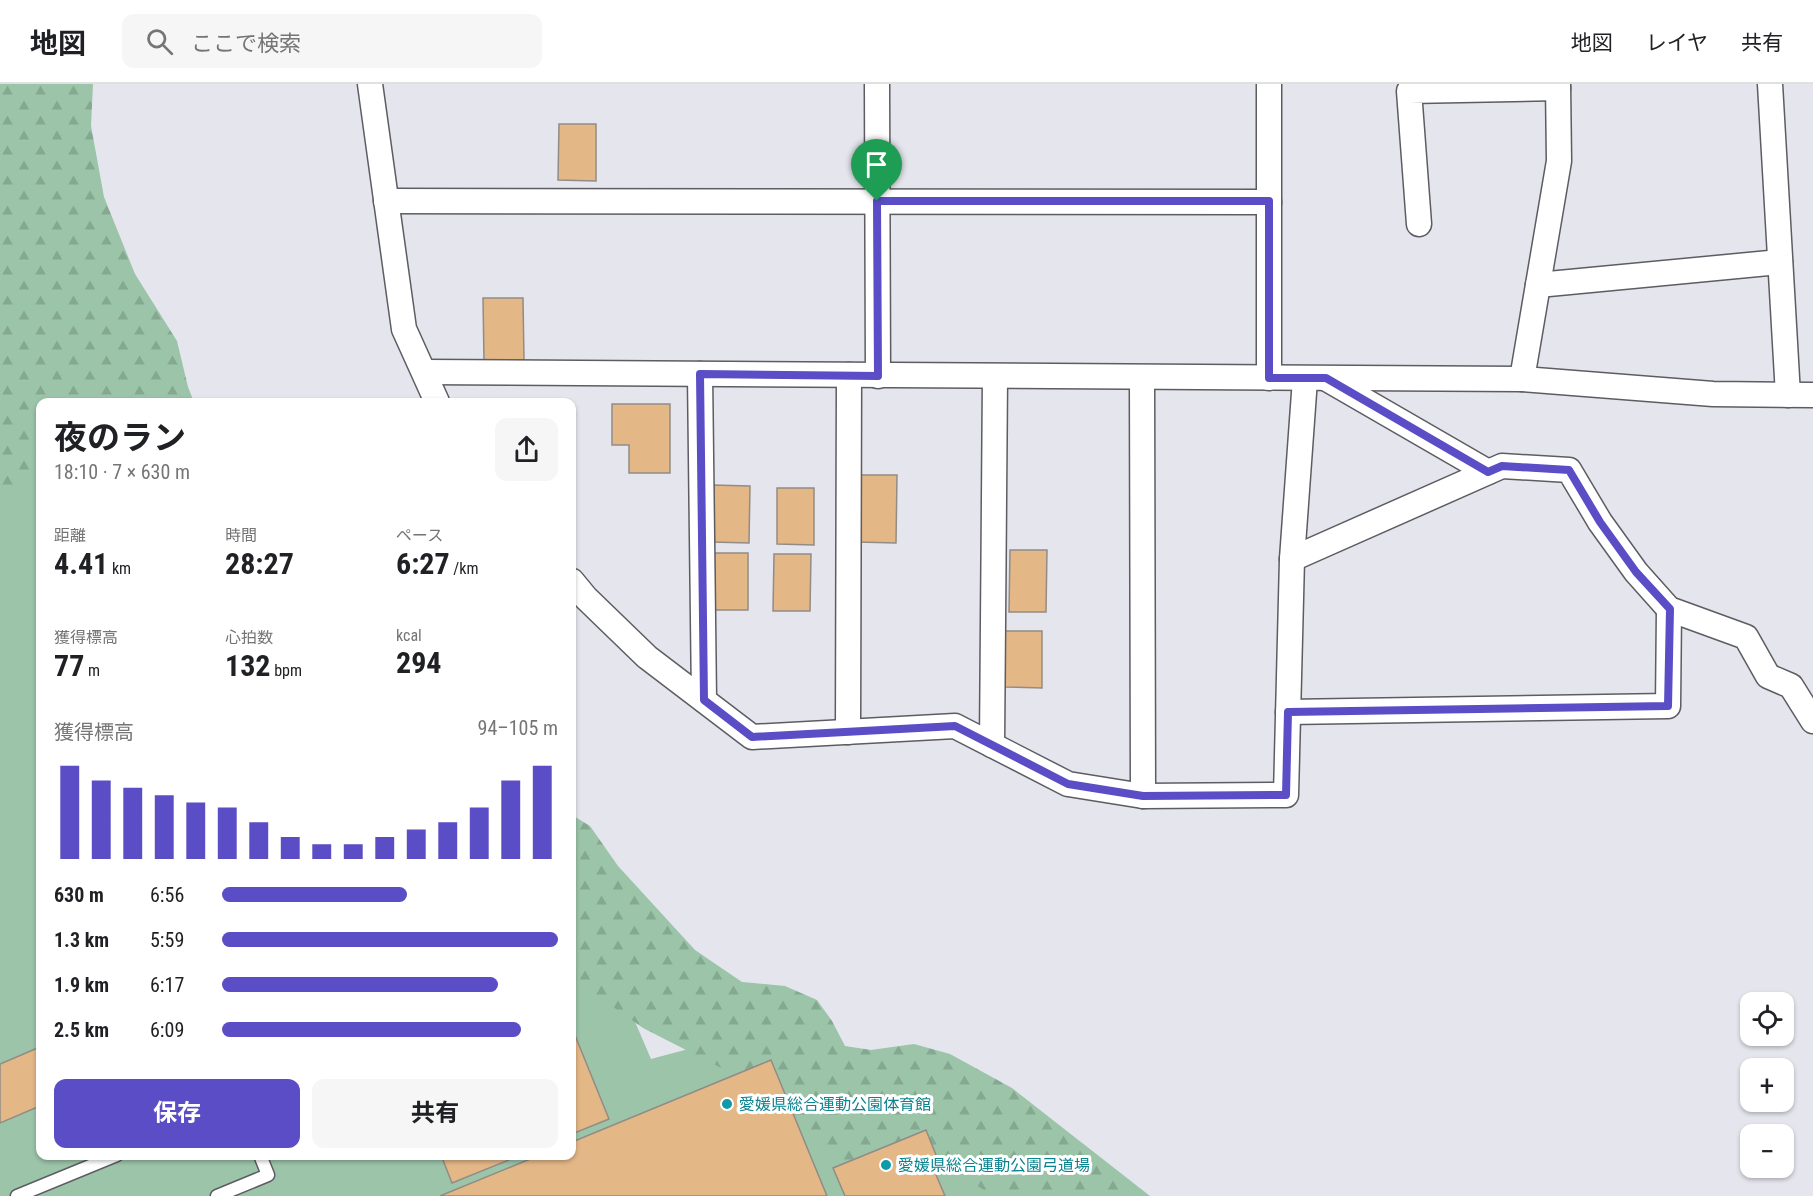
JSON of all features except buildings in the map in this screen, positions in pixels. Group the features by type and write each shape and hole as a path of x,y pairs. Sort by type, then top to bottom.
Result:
{"street":[{"path":"370,84 404,329 435,398"},
{"path":"877,84 878,376"},
{"path":"1269,84 1269,378"},
{"path":"1770,84 1788,394"},
{"path":"1419,224 1409,91 1558,86 1559,160 1522,379"},
{"path":"386,201 1269,201"},
{"path":"1538,285 1780,262"},
{"path":"425,372 1522,379 1713,394 1813,395"},
{"path":"700,374 704,700"},
{"path":"848,732 849,375"},
{"path":"992,746 994,376"},
{"path":"1142,378 1143,796"},
{"path":"1316,379 1488,472"},
{"path":"576,586 585,598 647,657 752,737 955,726 1068,784 1143,796 1286,795 1292,559 1316,379"},
{"path":"1292,559 1502,466 1569,470 1600,522 1630,564 1670,609 1746,636 1768,676 1791,686 1813,721"},
{"path":"1288,712 1668,706 1670,609"}],"lane":[{"path":"17,1196 105,1160"},
{"path":"217,1196 268,1175 262,1160"}],"green space":[{"path":"0,84 13,84 40,398 36,398 36,1160 576,1160 576,884 651,1059 785,1023 913,1099 1104,1196 0,1196"},
{"path":"0,84 93,84 91,126 104,197 135,274 177,341 192,398 36,398 36,470 0,510"},
{"path":"576,817 590,826 618,866 695,950 742,982 785,986 817,1000 832,1021 845,1046 871,1050 914,1044 950,1054 1012,1088 1150,1196 993,1196 938,1160 926,1130 848,1162 801,1133 735,1075 643,1028 576,981"}],"place":[{"name":"愛媛県総合運動公園体育館","path":"727,1104"},
{"name":"愛媛県総合運動公園弓道場","path":"886,1165"}],"route":[{"path":"877,201 1269,201 1269,378 1326,378 1488,472 1502,466 1569,470 1600,522 1636,572 1670,609 1668,706 1288,712 1286,795 1143,796 1068,784 955,726 752,737 704,700 700,374 878,376 877,201"}]}
